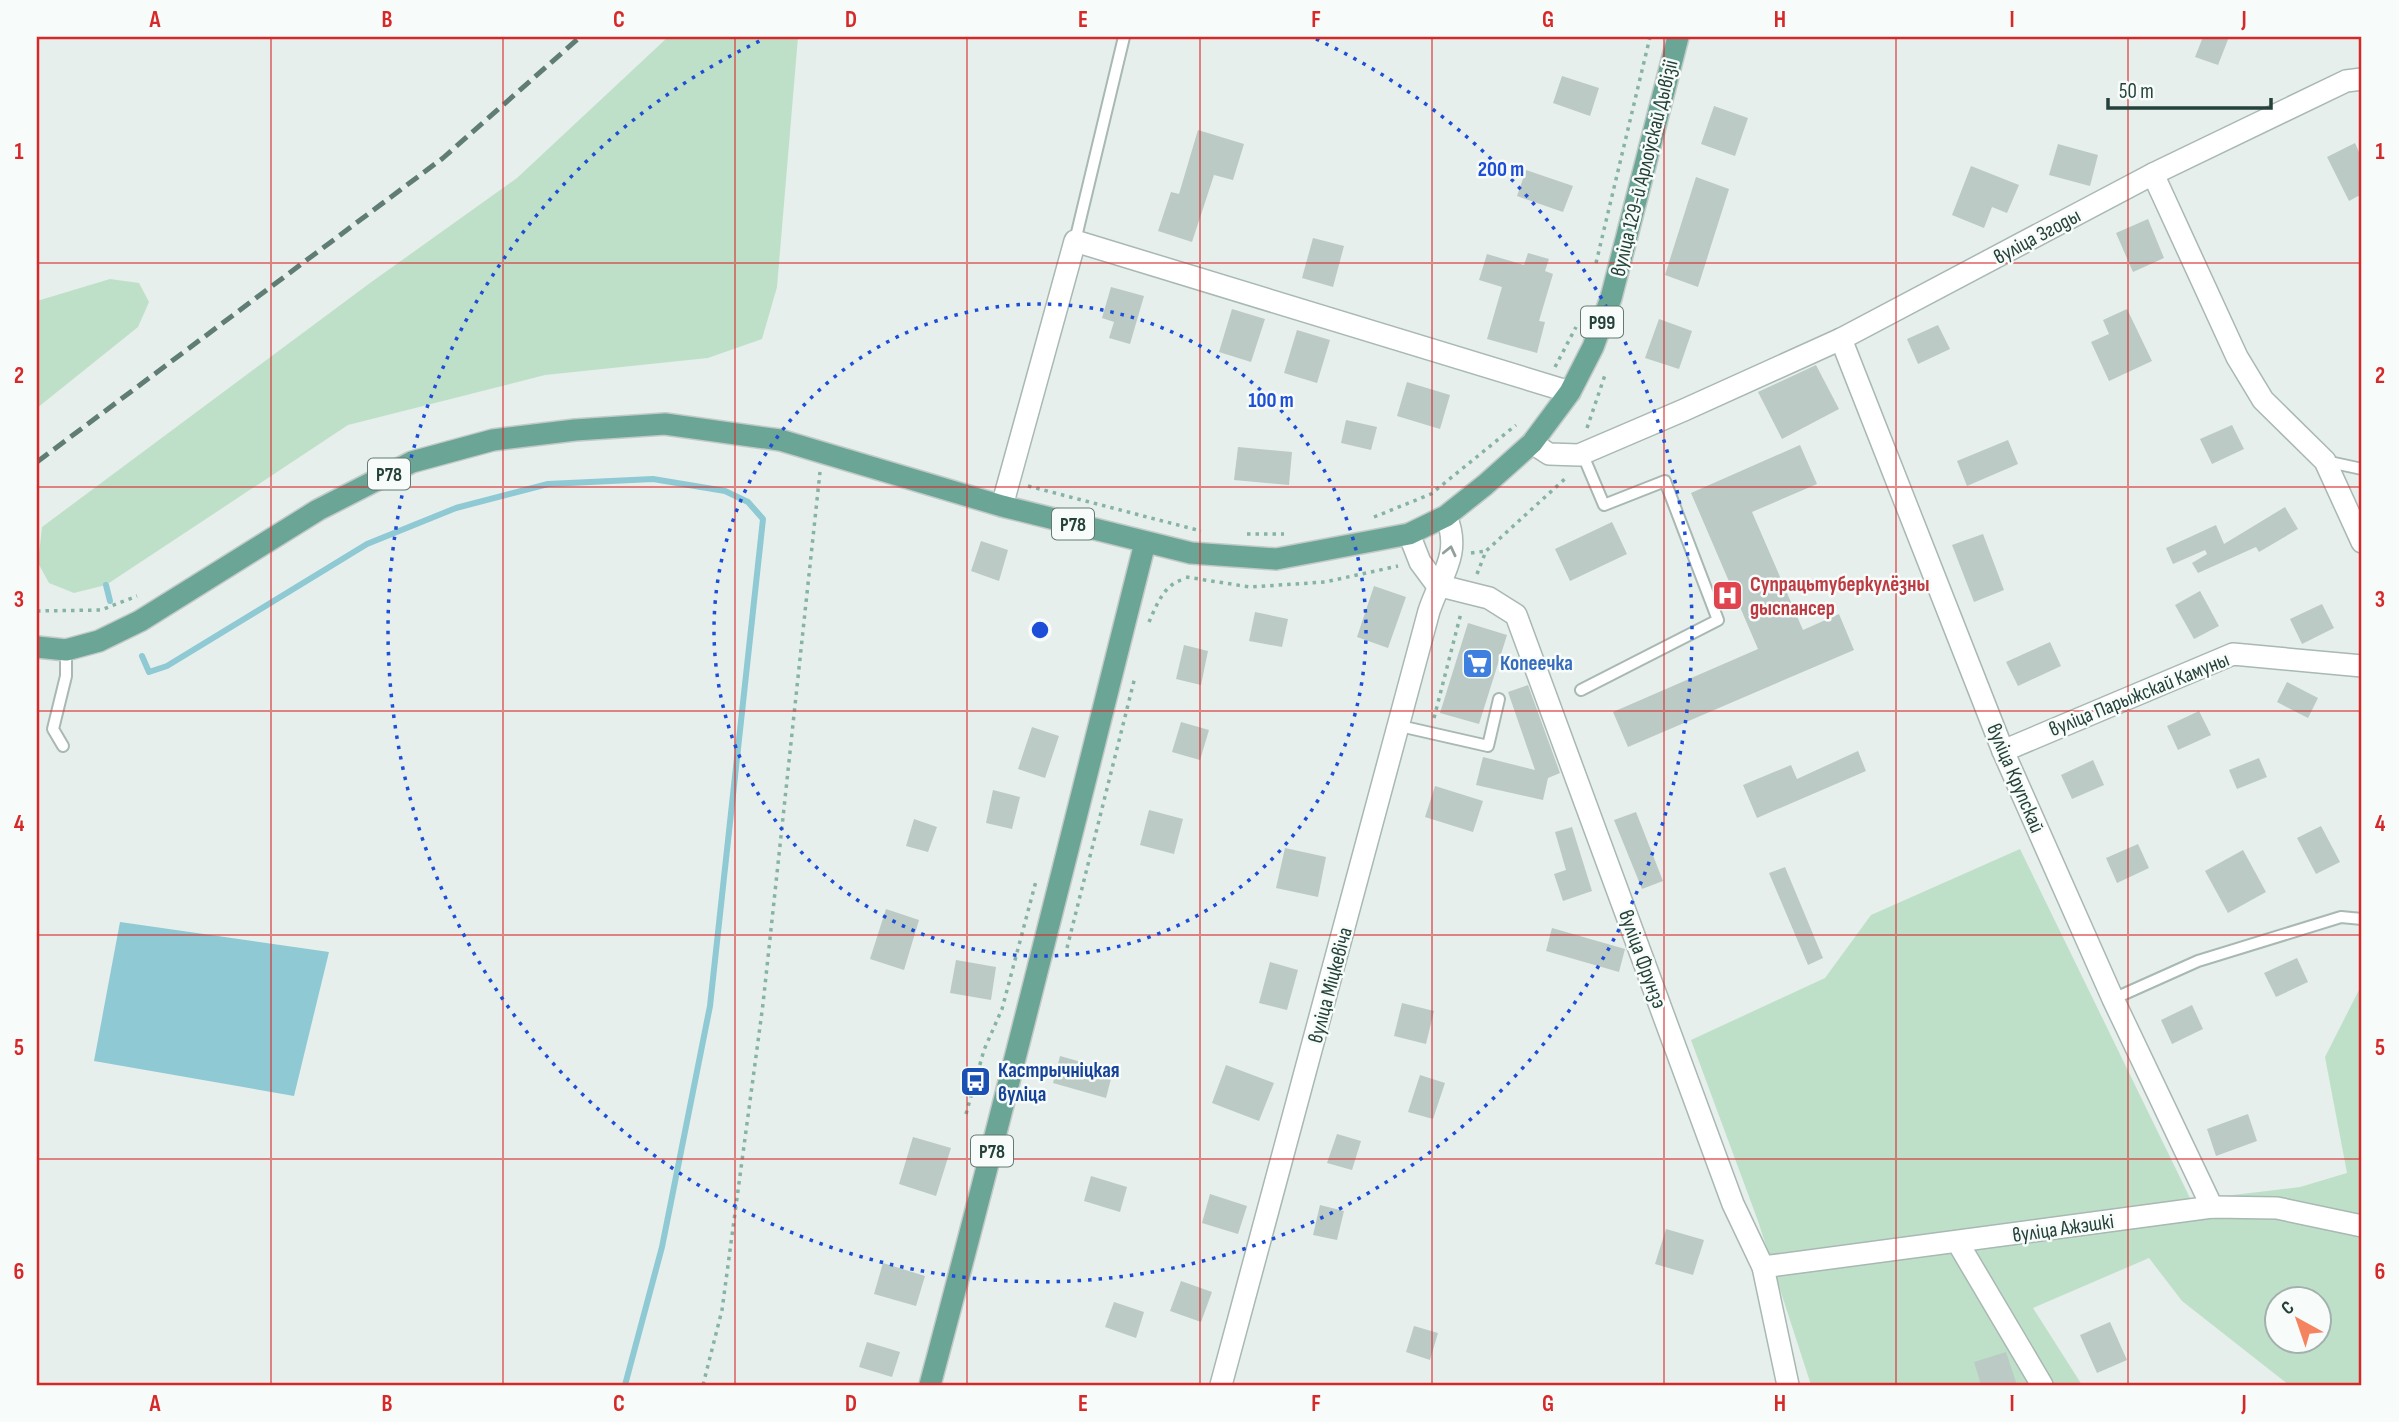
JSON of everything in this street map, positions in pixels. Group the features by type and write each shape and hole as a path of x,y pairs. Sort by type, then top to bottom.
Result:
{"main road":[{"name":"вуліца 129-й Арлоўскай Дывізіі","path":"1145,543 1191,553 1276,559 1409,534 1446,516 1532,443 1570,393 1593,347 1611,298 1678,37"},
{"name":"Р78","path":"37,647 66,650 99,640 140,621 318,510 412,462 493,440 665,424 780,440 1002,506 1145,543 1067,844 1027,1016 930,1385"}],"street":[{"name":"вуліца Згоды","path":"1532,443 1549,454 1560,457 1582,453 1841,339 2257,121 2346,81 2362,79"},
{"path":"2153,174 2237,357 2263,400 2325,461 2362,542"},
{"path":"1002,506 1075,241 1570,393"},
{"name":"вуліца Крупскай","path":"1841,339 2003,751 2113,999 2212,1207"},
{"name":"вуліца Міцкевіча","path":"1222,1385 1437,585 1451,557 1454,535 1446,516"},
{"path":"1409,534 1420,562 1437,585"},
{"name":"вуліца Фрунзэ","path":"1437,585 1489,598 1516,615 1733,1204 1763,1267 1788,1385"},
{"name":"вуліца Парыжскай Камуны","path":"2003,751 2233,654 2362,666"},
{"name":"вуліца Ажэшкі","path":"1763,1267 2212,1207 2277,1208 2362,1226"},
{"path":"1958,1243 2042,1385"}],"lane":[{"path":"1075,241 1124,37"},
{"path":"1581,690 1718,620 1665,481 1604,505 1582,453"},
{"path":"2325,461 2362,469"},
{"path":"63,746 53,729 66,676 66,650"},
{"path":"1400,726 1488,746 1499,699"},
{"path":"2113,999 2198,961 2340,917 2362,919"}],"path":[{"path":"1595,265 1650,37"},
{"path":"1545,385 1579,320"},
{"path":"1364,520 1431,494 1497,442 1524,415"},
{"path":"703,1385 722,1310 763,1004 821,452"},
{"path":"1009,481 1212,533"},
{"path":"1237,534 1288,534"},
{"path":"1430,733 1469,593 1486,551"},
{"path":"37,611 102,610 147,590"},
{"path":"1441,689 1447,691"}],"green space":[{"path":"668,37 798,37 777,287 762,339 708,358 545,375 348,425 106,585 74,593 49,583 38,563 42,527 370,283 517,178"},
{"path":"110,279 139,283 149,302 138,327 37,408 37,301"},
{"path":"2020,849 2191,1200 2300,1187 2347,1173 2325,1057 2362,984 2362,1385 2289,1385 2182,1301 2149,1258 2033,1308 2082,1385 1811,1385 1758,1221 1691,1040 1825,978 1871,915"}],"water":[{"path":"120,922 329,952 294,1096 94,1061"}],"building":[{"path":"2203,37 2229,37 2218,65 2195,57"},
{"path":"1562,76 1599,88 1590,116 1553,103"},
{"path":"1714,106 1748,118 1735,156 1701,144"},
{"path":"1198,130 1244,144 1233,180 1214,175 1192,242 1158,231 1171,192 1179,194"},
{"path":"2355,143 2362,159 2362,194 2349,201 2327,157"},
{"path":"2058,144 2098,155 2090,186 2049,175"},
{"path":"1971,166 2019,185 2007,213 1992,207 1984,228 1952,215"},
{"path":"1526,170 1573,186 1563,212 1517,196"},
{"path":"1696,177 1729,189 1698,287 1665,275"},
{"path":"2148,219 2164,258 2133,272 2116,233"},
{"path":"1313,238 1344,246 1333,287 1302,278"},
{"path":"1528,253 1549,259 1545,271 1553,274 1539,321 1545,322 1537,353 1487,339 1502,287 1479,280 1487,254 1524,265"},
{"path":"1111,287 1144,296 1130,344 1109,338 1114,322 1102,318"},
{"path":"1232,309 1265,319 1251,362 1219,352"},
{"path":"2127,309 2152,361 2109,381 2091,342 2109,334 2103,320"},
{"path":"1659,319 1692,331 1679,369 1645,358"},
{"path":"1938,325 1950,349 1918,364 1907,339"},
{"path":"1297,330 1330,340 1317,383 1284,373"},
{"path":"1816,365 1839,409 1782,439 1758,392"},
{"path":"1407,382 1450,395 1440,429 1397,416"},
{"path":"1346,420 1377,427 1371,450 1341,443"},
{"path":"2232,425 2244,449 2212,464 2200,439"},
{"path":"2008,440 2018,464 1967,486 1957,461"},
{"path":"1800,445 1817,484 1752,512 1803,630 1839,614 1854,650 1628,747 1613,712 1758,649 1691,493"},
{"path":"1238,447 1292,452 1289,485 1234,480"},
{"path":"2285,507 2298,529 2259,552 2256,547 2198,573 2192,563 2207,554 2205,550 2173,564 2166,548 2216,525 2224,544"},
{"path":"1612,522 1627,554 1570,581 1555,549"},
{"path":"1983,534 2004,590 1974,602 1952,545"},
{"path":"981,541 1008,550 999,581 971,571"},
{"path":"1374,586 1406,597 1388,648 1357,637"},
{"path":"2200,591 2219,626 2194,639 2175,605"},
{"path":"2322,604 2334,628 2302,644 2290,619"},
{"path":"1255,612 1288,619 1282,647 1249,641"},
{"name":"Копеечка","path":"1468,623 1507,635 1479,724 1440,713"},
{"path":"2050,642 2061,666 2018,686 2006,662"},
{"path":"1184,645 1208,651 1201,685 1176,679"},
{"path":"2287,682 2318,698 2308,718 2277,702"},
{"path":"1528,685 1560,773 1548,778 1543,800 1476,785 1483,757 1535,770 1508,692"},
{"path":"2199,711 2211,735 2178,750 2167,726"},
{"path":"1181,722 1209,730 1200,760 1172,752"},
{"path":"1032,727 1059,736 1045,778 1018,769"},
{"path":"1858,751 1866,771 1757,818 1743,785 1791,765 1797,779"},
{"path":"2259,758 2267,777 2237,789 2229,770"},
{"path":"2093,760 2104,785 2072,799 2061,775"},
{"path":"1435,786 1483,801 1473,832 1425,817"},
{"path":"993,790 1020,797 1012,829 986,823"},
{"path":"1149,810 1183,819 1174,854 1140,845"},
{"path":"1636,812 1663,881 1642,889 1614,820"},
{"path":"914,819 937,827 928,852 906,846"},
{"path":"2321,826 2340,862 2316,874 2297,838"},
{"path":"1572,827 1592,891 1563,901 1554,874 1566,870 1555,832"},
{"path":"2138,844 2149,868 2117,883 2106,858"},
{"path":"1285,848 1326,857 1318,897 1276,888"},
{"path":"2243,850 2266,892 2228,913 2205,871"},
{"path":"1785,867 1823,958 1808,965 1769,873"},
{"path":"886,909 919,920 904,970 870,959"},
{"path":"1552,928 1625,949 1619,972 1546,951"},
{"path":"2297,958 2308,982 2276,997 2264,973"},
{"path":"956,960 996,967 991,1000 950,993"},
{"path":"1270,962 1298,970 1287,1010 1259,1003"},
{"path":"1402,1003 1434,1011 1426,1044 1394,1036"},
{"path":"2192,1005 2203,1029 2172,1044 2161,1020"},
{"path":"1060,1056 1113,1071 1106,1098 1053,1083"},
{"path":"1226,1065 1274,1083 1259,1121 1212,1103"},
{"path":"1420,1075 1445,1083 1433,1119 1408,1112"},
{"path":"2248,1114 2257,1141 2216,1156 2207,1129"},
{"path":"1337,1134 1361,1141 1352,1170 1327,1163"},
{"path":"913,1137 951,1148 936,1196 899,1184"},
{"path":"1091,1176 1127,1187 1120,1212 1084,1201"},
{"path":"1210,1194 1247,1206 1238,1234 1202,1223"},
{"path":"1320,1205 1344,1211 1337,1240 1313,1235"},
{"path":"1666,1229 1704,1240 1693,1275 1655,1264"},
{"path":"883,1263 925,1276 916,1306 874,1294"},
{"path":"1181,1281 1212,1292 1201,1322 1170,1311"},
{"path":"1114,1302 1144,1312 1136,1338 1105,1327"},
{"path":"2110,1322 2127,1360 2097,1373 2080,1335"},
{"path":"1414,1326 1438,1333 1430,1360 1406,1352"},
{"path":"867,1342 900,1352 892,1377 859,1367"},
{"path":"2006,1352 2017,1385 1981,1385 1974,1362"}],"waterway":[{"path":"142,656 149,672 167,666 367,544 456,508 548,484 653,479 725,491 748,502 763,519 710,1006 662,1247 625,1385"},
{"path":"106,585 110,601"}],"railway":[{"path":"37,462 443,158 580,37"}],"place":[{"name":"Супрацьтуберкулёзны дыспансер","path":"1727,596"},
{"name":"Копеечка","path":"1477,663"},
{"name":"Кастрычніцкая вуліца","path":"975,1082"}]}
